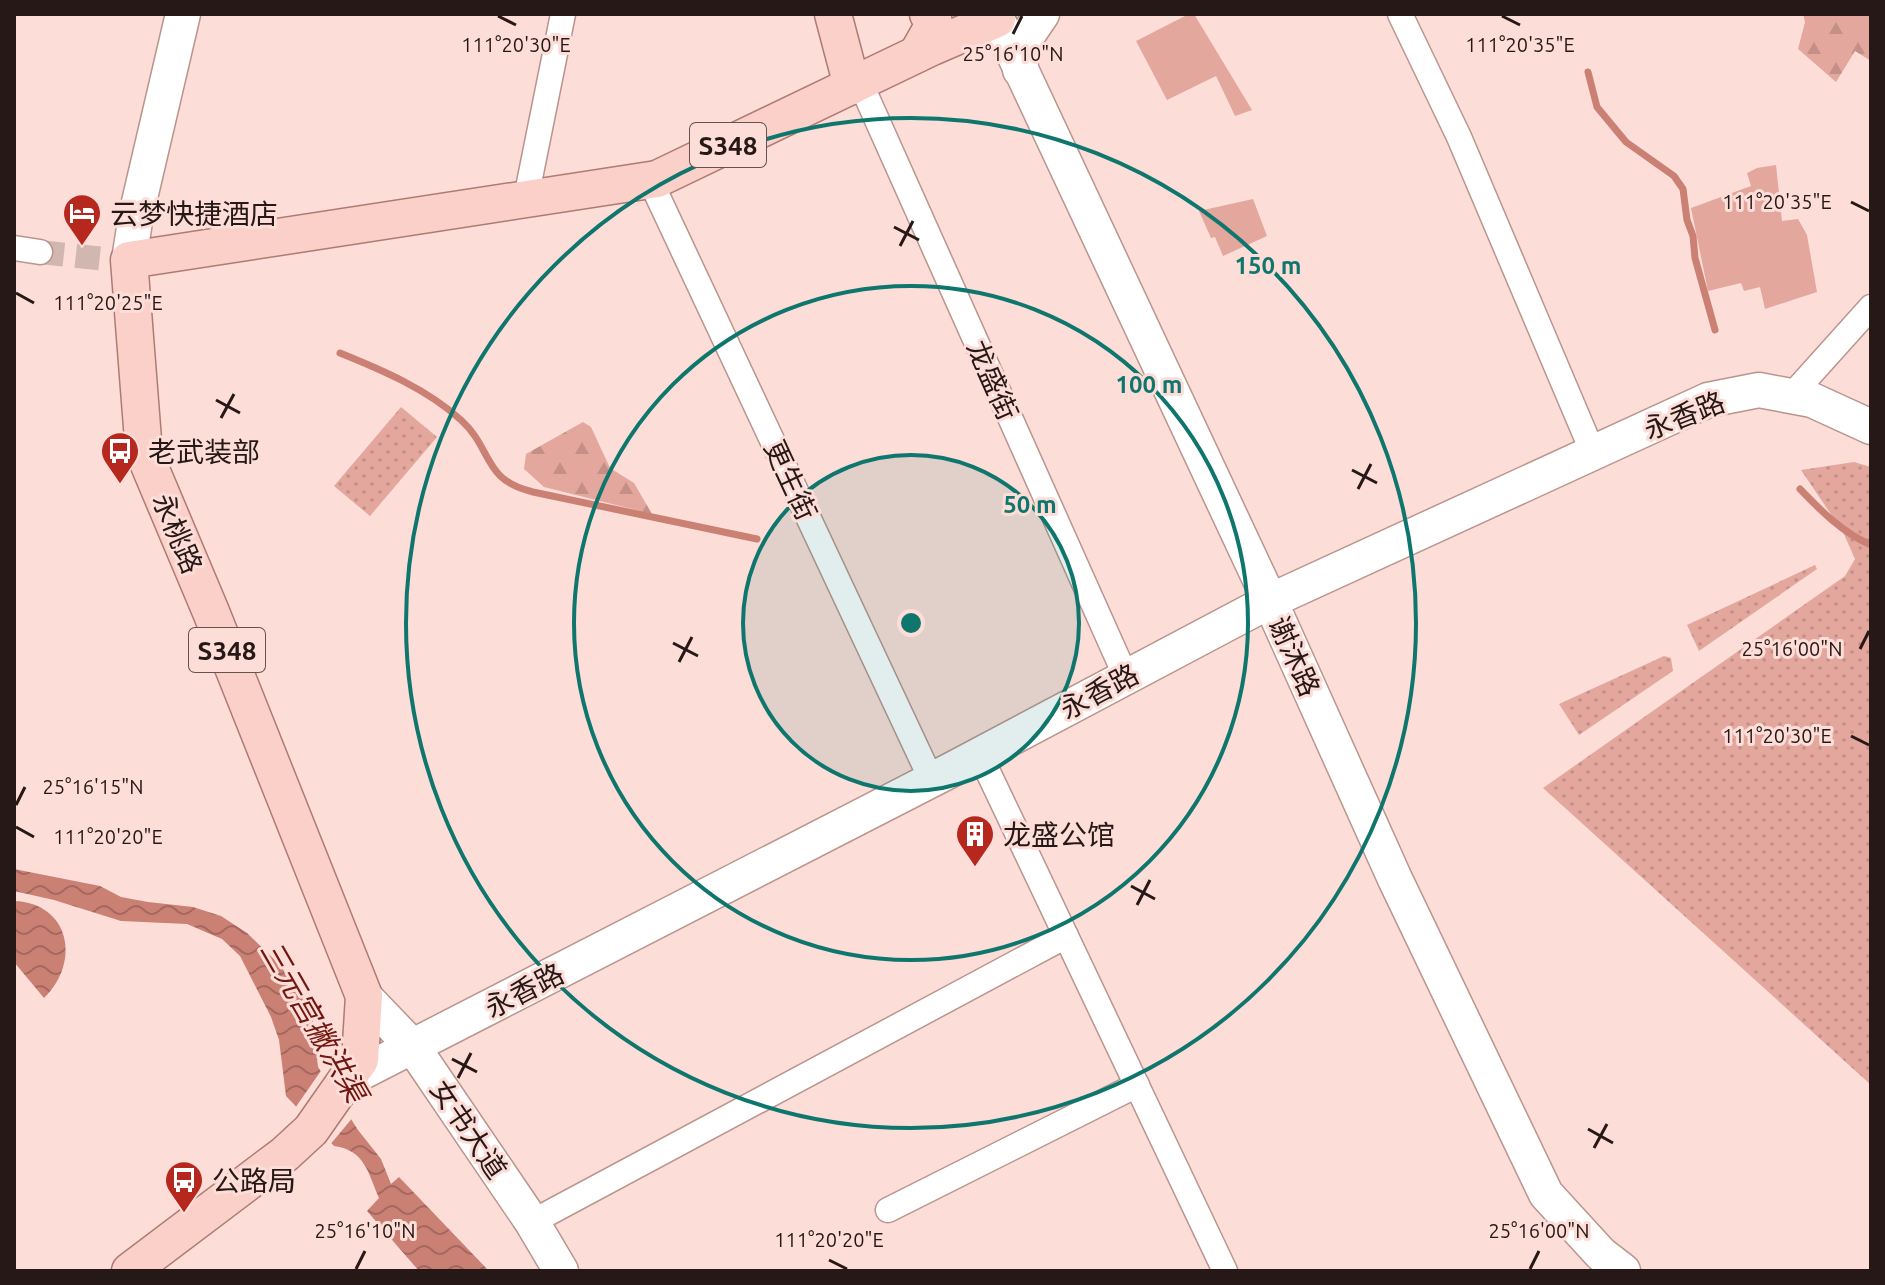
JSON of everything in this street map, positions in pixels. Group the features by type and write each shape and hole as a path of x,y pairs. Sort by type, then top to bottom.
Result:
{"main road":[{"name":"永桃路","path":"183,14 136,215 117,260 144,453 229,656 364,1013"},
{"path":"833,14 856,84"},
{"path":"929,32 960,43 985,47 1020,70 1023,42 1042,14"},
{"name":"S348","path":"117,260 650,180 856,84 929,32 999,15"},
{"name":"谢沐路","path":"999,15 1020,70 1270,601 1395,879 1546,1194 1601,1254 1623,1271"},
{"name":"永香路","path":"347,1080 980,755 1270,601 1708,400 1759,390 1812,400 1871,427"},
{"path":"130,1271 285,1154 311,1130 360,1060 364,1013"},
{"name":"女书大道","path":"364,1013 413,1047 532,1222 561,1271"}],"street":[{"path":"526,198 563,14"},
{"path":"1400,14 1459,137 1593,453"},
{"name":"龙盛街","path":"856,84 1126,677"},
{"name":"更生街","path":"650,180 931,779"},
{"path":"14,248 40,252"},
{"path":"1791,396 1871,307"},
{"path":"980,755 1225,1271"},
{"path":"532,1222 1066,936"},
{"path":"888,1210 1137,1085"}],"green space":[{"path":"1194,14 1252,110 1235,116 1216,76 1167,100 1136,41"},
{"path":"1803,14 1871,14 1871,61 1855,51 1836,82 1798,49 1805,22"},
{"path":"1776,165 1782,221 1798,219 1807,235 1817,292 1765,309 1760,287 1744,291 1741,283 1708,291 1691,208 1751,186 1747,173"},
{"path":"1253,199 1267,236 1223,256 1199,211"},
{"path":"401,407 437,437 370,516 334,486"},
{"path":"583,422 591,427 610,468 634,483 652,514 544,487 524,469 526,454"},
{"path":"1854,462 1871,467 1871,1085 1543,788 1845,576 1855,559 1843,532 1801,470"},
{"path":"1815,565 1817,569 1699,651 1687,625"},
{"path":"1664,656 1671,658 1673,671 1579,735 1559,704"}],"water":[{"path":"14,869 100,886 121,897 193,907 221,916 247,933 280,965 312,1013 318,1067 358,1130 381,1159 391,1184 399,1177 489,1271 419,1271 367,1211 379,1198 364,1164 353,1152 334,1146 286,1096 279,1040 271,1017 240,956 222,939 187,924 121,921 14,891"},
{"path":"14,901 33,904 48,912 58,923 64,937 66,952 63,968 56,984 44,998 14,962"}],"pier":[{"path":"323,1068 354,1116 329,1146 295,1108"}],"waterway":[{"path":"1588,72 1597,107 1626,142 1674,176 1683,189 1695,258 1715,330"},
{"path":"340,353 404,381 448,409 471,431 496,472 517,487 757,539"},
{"path":"1800,489 1842,528 1871,545"}],"tunnel":[{"path":"40,252 105,259"}],"place":[{"name":"云梦快捷酒店","path":"82,247"},
{"name":"老武装部","path":"120,485"},
{"name":"龙盛公馆","path":"975,868"},
{"name":"公路局","path":"184,1214"}],"water label":[{"name":"三元宫撇洪渠","path":"314,1021"}]}
